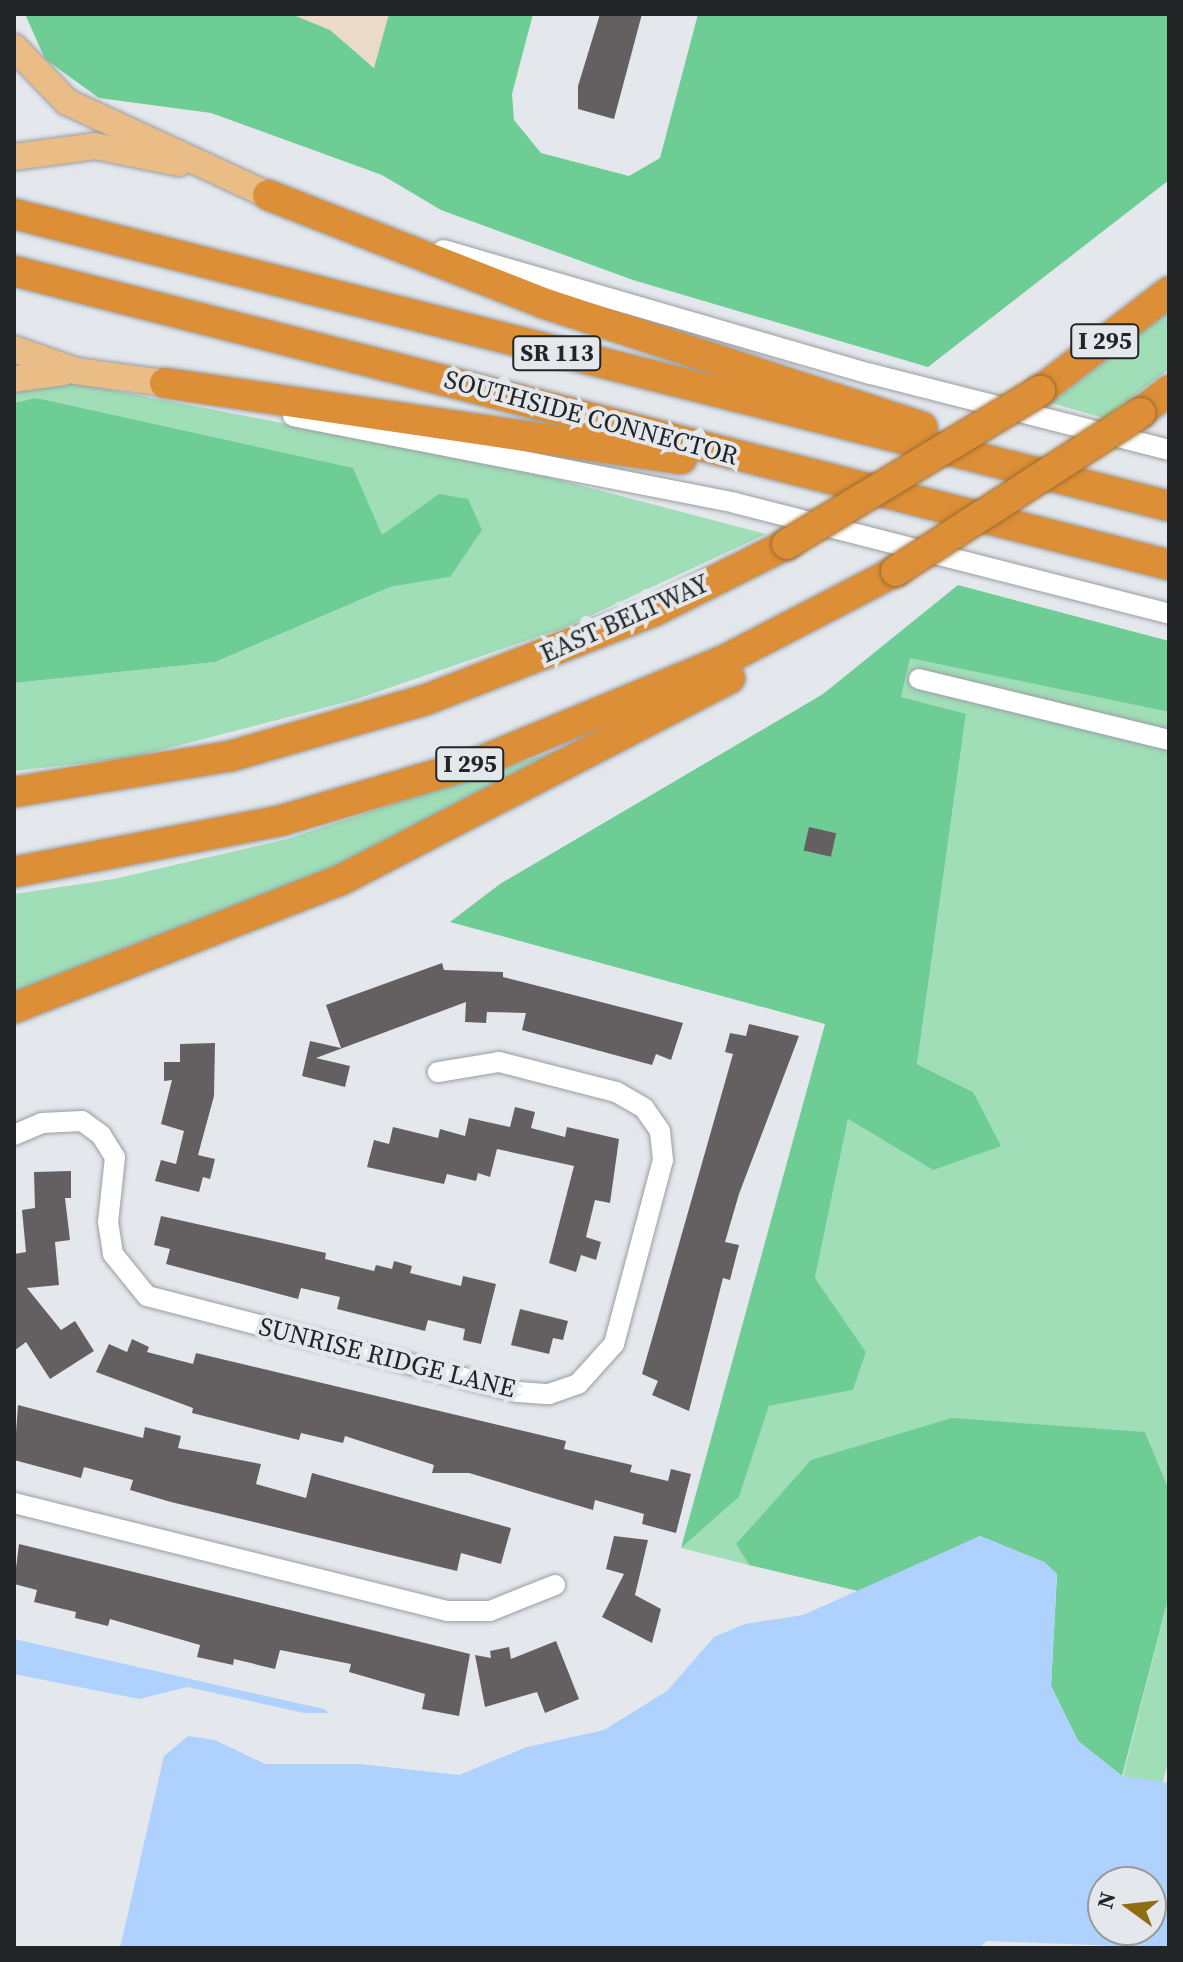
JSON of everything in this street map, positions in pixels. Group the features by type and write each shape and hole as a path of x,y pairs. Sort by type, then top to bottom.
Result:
{"highway":[{"path":"268,195 543,303 1101,489"},
{"name":"SOUTHSIDE CONNECTOR","path":"14,214 1169,506"},
{"name":"SOUTHSIDE CONNECTOR","path":"14,271 1169,565"},
{"name":"EAST BELTWAY","path":"14,792 231,756 425,700 654,611 787,544 1040,391 1169,292"},
{"path":"165,383 686,460 754,461"},
{"name":"I 295","path":"14,872 283,820 479,762 723,661 896,571 1140,413 1169,390"},
{"path":"14,1008 341,880 447,828 740,673 849,598"}],"main road":[{"path":"14,47 67,102 210,171 268,195"},
{"path":"14,157 95,146 210,171"},
{"path":"14,349 76,371 165,383"},
{"path":"14,379 76,371"}],"street":[{"path":"268,195 732,335 1169,450"},
{"path":"165,383 298,417 735,503 1169,614"},
{"path":"919,679 1169,740"},
{"name":"SUNRISE RIDGE LANE","path":"14,1135 42,1123 82,1121 101,1135 115,1157 108,1222 113,1254 147,1296 518,1392 549,1394 578,1384 614,1344 663,1160 660,1131 644,1108 616,1092 499,1062 438,1072"},
{"path":"14,1503 447,1611 490,1611 555,1585"}],"shaded area":[{"path":"291,14 389,14 375,68 330,30"}],"green space":[{"path":"25,14 291,14 330,30 374,68 389,14 533,14 512,94 514,120 541,153 629,176 660,158 698,14 1169,14 1169,180 928,367 633,280 441,210 382,175 211,113 99,98 45,59"},
{"path":"1169,311 1169,369 1104,418 1051,403"},
{"path":"70,382 510,467 766,534 566,627 354,700 130,758 14,771 14,683 215,662 390,587 450,577 382,535 37,398 14,403 14,389"},
{"path":"36,398 353,468 382,535 439,494 468,499 482,530 450,577 390,587 215,662 14,683 14,403"},
{"path":"958,585 1169,641 1169,712 910,658 901,697 966,714 917,1064 973,1092 1001,1146 933,1170 848,1119 815,1278 866,1352 853,1390 769,1406 739,1497 681,1548 825,1024 450,922 500,884 823,694"},
{"path":"910,657 1169,712 1169,1490 1145,1432 736,1544 749,1565 681,1548 739,1497 769,1406 853,1390 866,1352 815,1278 848,1119 933,1170 973,1092 917,1064 966,715 901,697"},
{"path":"582,742 399,844 14,999 14,894 114,879 287,839"},
{"path":"952,1418 1145,1432 1169,1490 1169,1595 1122,1776 1078,1741 1051,1686 1057,1574 1044,1562 980,1536 862,1592 749,1565 736,1544 811,1460"},
{"path":"1169,1595 1169,1758 1162,1786 1123,1776"}],"water":[{"path":"980,1536 1044,1562 1057,1574 1051,1686 1078,1741 1122,1776 1169,1783 1169,1948 1117,1946 1167,1946 1167,1866 1087,1866 1087,1945 987,1941 978,1948 120,1948 164,1756 188,1736 215,1740 265,1764 360,1764 459,1775 527,1747 604,1730 667,1691 714,1637 745,1624 803,1615"},
{"path":"14,1639 324,1709 329,1713 304,1713 187,1687 139,1699 14,1674"}],"building":[{"path":"600,14 642,14 614,119 578,109 578,86"},
{"path":"809,827 836,833 831,857 804,850"},
{"path":"442,963 444,970 503,972 503,977 683,1023 671,1060 656,1054 652,1065 522,1030 526,1013 487,1012 486,1023 465,1022 466,1002 316,1058 350,1066 345,1087 302,1076 310,1041 341,1048 326,1005"},
{"path":"749,1024 799,1036 739,1194 725,1242 739,1245 730,1280 723,1278 689,1411 652,1395 658,1381 642,1374 733,1054 725,1052 730,1033 746,1036"},
{"path":"215,1043 214,1096 198,1155 215,1159 210,1179 203,1177 199,1192 155,1181 161,1160 176,1164 184,1131 161,1124 172,1080 164,1081 164,1062 180,1062 180,1044"},
{"path":"515,1107 535,1112 531,1128 565,1137 567,1127 619,1139 610,1203 595,1200 586,1237 601,1242 596,1260 581,1255 576,1272 549,1263 574,1166 497,1149 490,1177 478,1173 476,1181 447,1174 444,1184 367,1167 374,1140 389,1144 393,1127 438,1138 440,1129 465,1136 469,1118 510,1127"},
{"path":"71,1171 71,1198 65,1198 70,1240 55,1242 59,1285 27,1288 61,1330 75,1321 94,1351 50,1379 26,1342 14,1351 14,1254 26,1252 22,1210 35,1208 34,1172"},
{"path":"161,1216 326,1253 325,1259 374,1271 376,1265 392,1269 394,1261 412,1266 410,1273 461,1286 463,1276 496,1284 481,1344 463,1340 465,1329 428,1320 425,1331 337,1309 340,1297 301,1288 298,1299 166,1264 170,1249 154,1245"},
{"path":"520,1309 568,1321 563,1340 553,1338 549,1354 511,1345"},
{"path":"132,1339 149,1347 147,1352 193,1364 196,1353 566,1441 564,1449 632,1465 630,1472 668,1481 671,1469 691,1474 676,1533 642,1524 644,1514 595,1500 593,1510 469,1473 432,1473 434,1465 345,1436 343,1443 301,1433 299,1440 192,1413 193,1408 96,1372 109,1344 127,1352"},
{"path":"18,1405 143,1438 145,1427 181,1436 178,1448 261,1464 256,1484 306,1498 312,1473 511,1528 501,1564 461,1553 457,1571 171,1502 130,1490 133,1480 84,1467 81,1478 14,1460"},
{"path":"614,1536 648,1540 635,1595 661,1609 652,1643 602,1617 624,1574 606,1569"},
{"path":"19,1544 470,1654 459,1716 422,1709 425,1694 349,1672 351,1664 280,1650 275,1669 234,1659 233,1665 197,1657 200,1645 110,1619 108,1626 75,1618 76,1612 34,1602 37,1590 14,1584"},
{"path":"556,1641 579,1699 545,1713 537,1692 485,1707 475,1655 491,1658 490,1651 509,1647 511,1659"}]}
